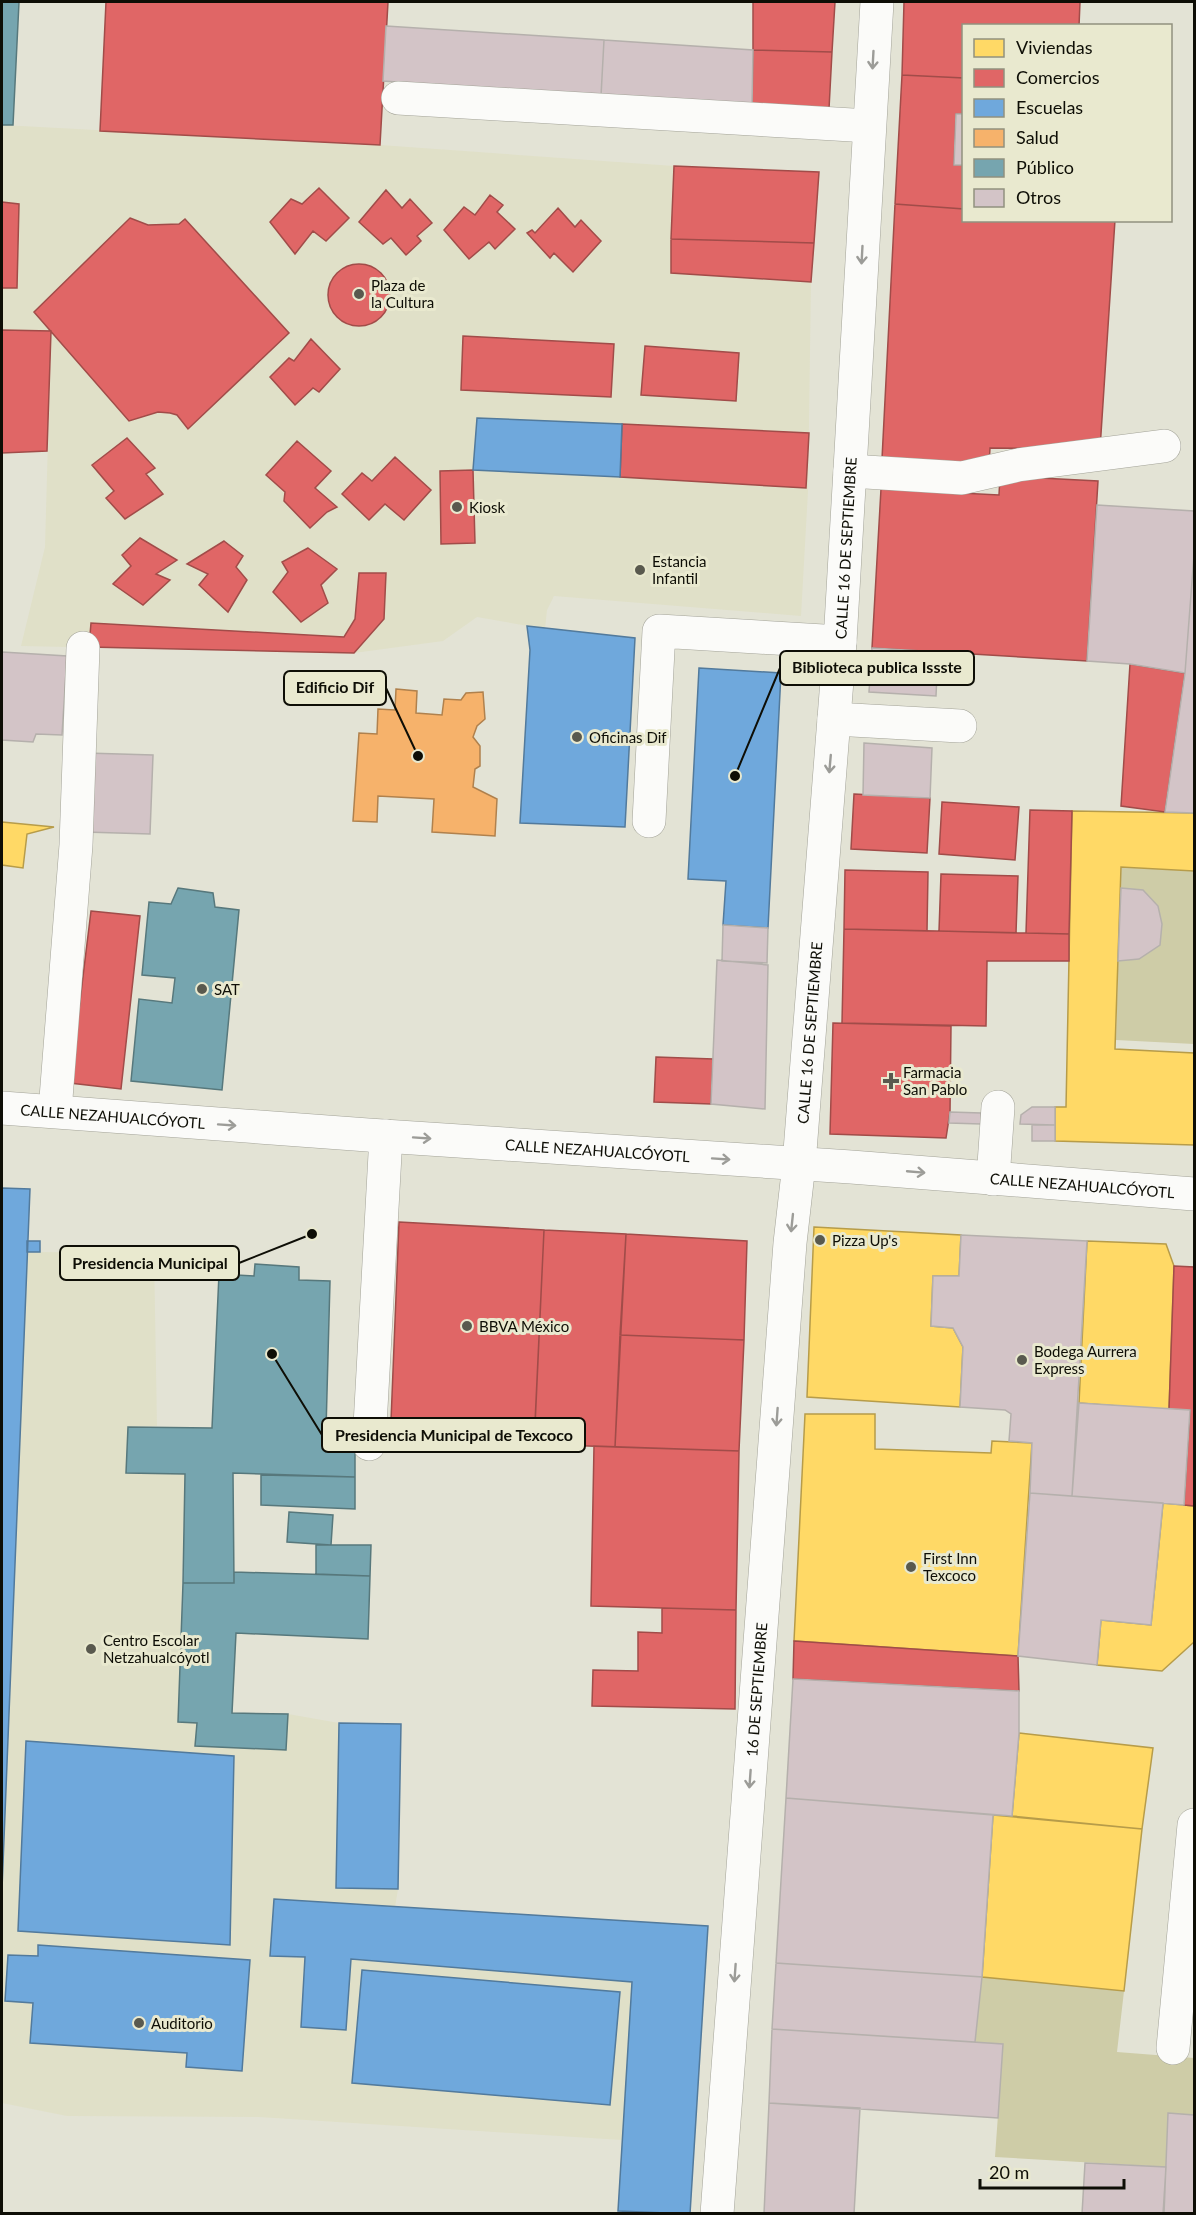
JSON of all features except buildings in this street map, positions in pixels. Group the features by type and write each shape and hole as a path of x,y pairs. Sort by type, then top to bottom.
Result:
{"street":[{"name":"CALLE 16 DE SEPTIEMBRE","path":"799,1164 840,642 877,2"},
{"path":"398,98 869,126"},
{"path":"850,471 962,478 1018,465 1164,446"},
{"path":"649,821 659,631 840,642"},
{"path":"55,1111 76,846 83,648"},
{"path":"834,718 960,726"},
{"path":"993,1179 998,1107"},
{"name":"CALLE NEZAHUALCÓYOTL","path":"2,1108 1194,1194"},
{"path":"352,1391 377,1136"},
{"path":"369,1444 377,1136"},
{"name":"16 DE SEPTIEMBRE","path":"717,2214 790,1243 799,1164"},
{"path":"1173,2048 1194,1825"}],"shaded area":[{"name":"Plaza de la Cultura","path":"2,125 380,145 674,166 672,273 811,282 808,491 801,616 554,596 547,610 545,629 477,617 443,641 354,653 21,646 45,547 51,332 2,330"},
{"path":"1121,867 1194,871 1194,1044 1116,1040"},
{"name":"Centro Escolar Netzahualcóyotl","path":"2,1188 30,1189 28,1252 154,1253 157,1426 128,1427 126,1473 185,1474 178,1722 197,1723 195,1746 288,1714 339,1723 401,1724 398,1889 395,1907 708,1926 690,2213 618,2211 622,2140 259,2117 67,2116 2,2103"},
{"path":"982,1977 1124,1991 1117,2052 1194,2058 1194,2115 1168,2114 1166,2167 995,2157 1003,2044 975,2042"}],"place":[{"name":"Plaza de la Cultura","path":"359,294"},
{"name":"Kiosk","path":"457,507"},
{"name":"Estancia Infantil","path":"640,570"},
{"name":"Oficinas Dif","path":"577,737"},
{"name":"Edificio Dif","path":"418,756"},
{"name":"Biblioteca publica Issste","path":"735,776"},
{"name":"SAT","path":"202,989"},
{"name":"Farmacia San Pablo","path":"891,1081"},
{"name":"Presidencia Municipal","path":"312,1234"},
{"name":"Pizza Up's","path":"820,1240"},
{"name":"BBVA México","path":"467,1326"},
{"name":"Presidencia Municipal de Texcoco","path":"272,1354"},
{"name":"Bodega Aurrera Express","path":"1022,1360"},
{"name":"First Inn Texcoco","path":"911,1567"},
{"name":"Centro Escolar Netzahualcóyotl","path":"91,1649"},
{"name":"Auditorio","path":"139,2023"}]}
